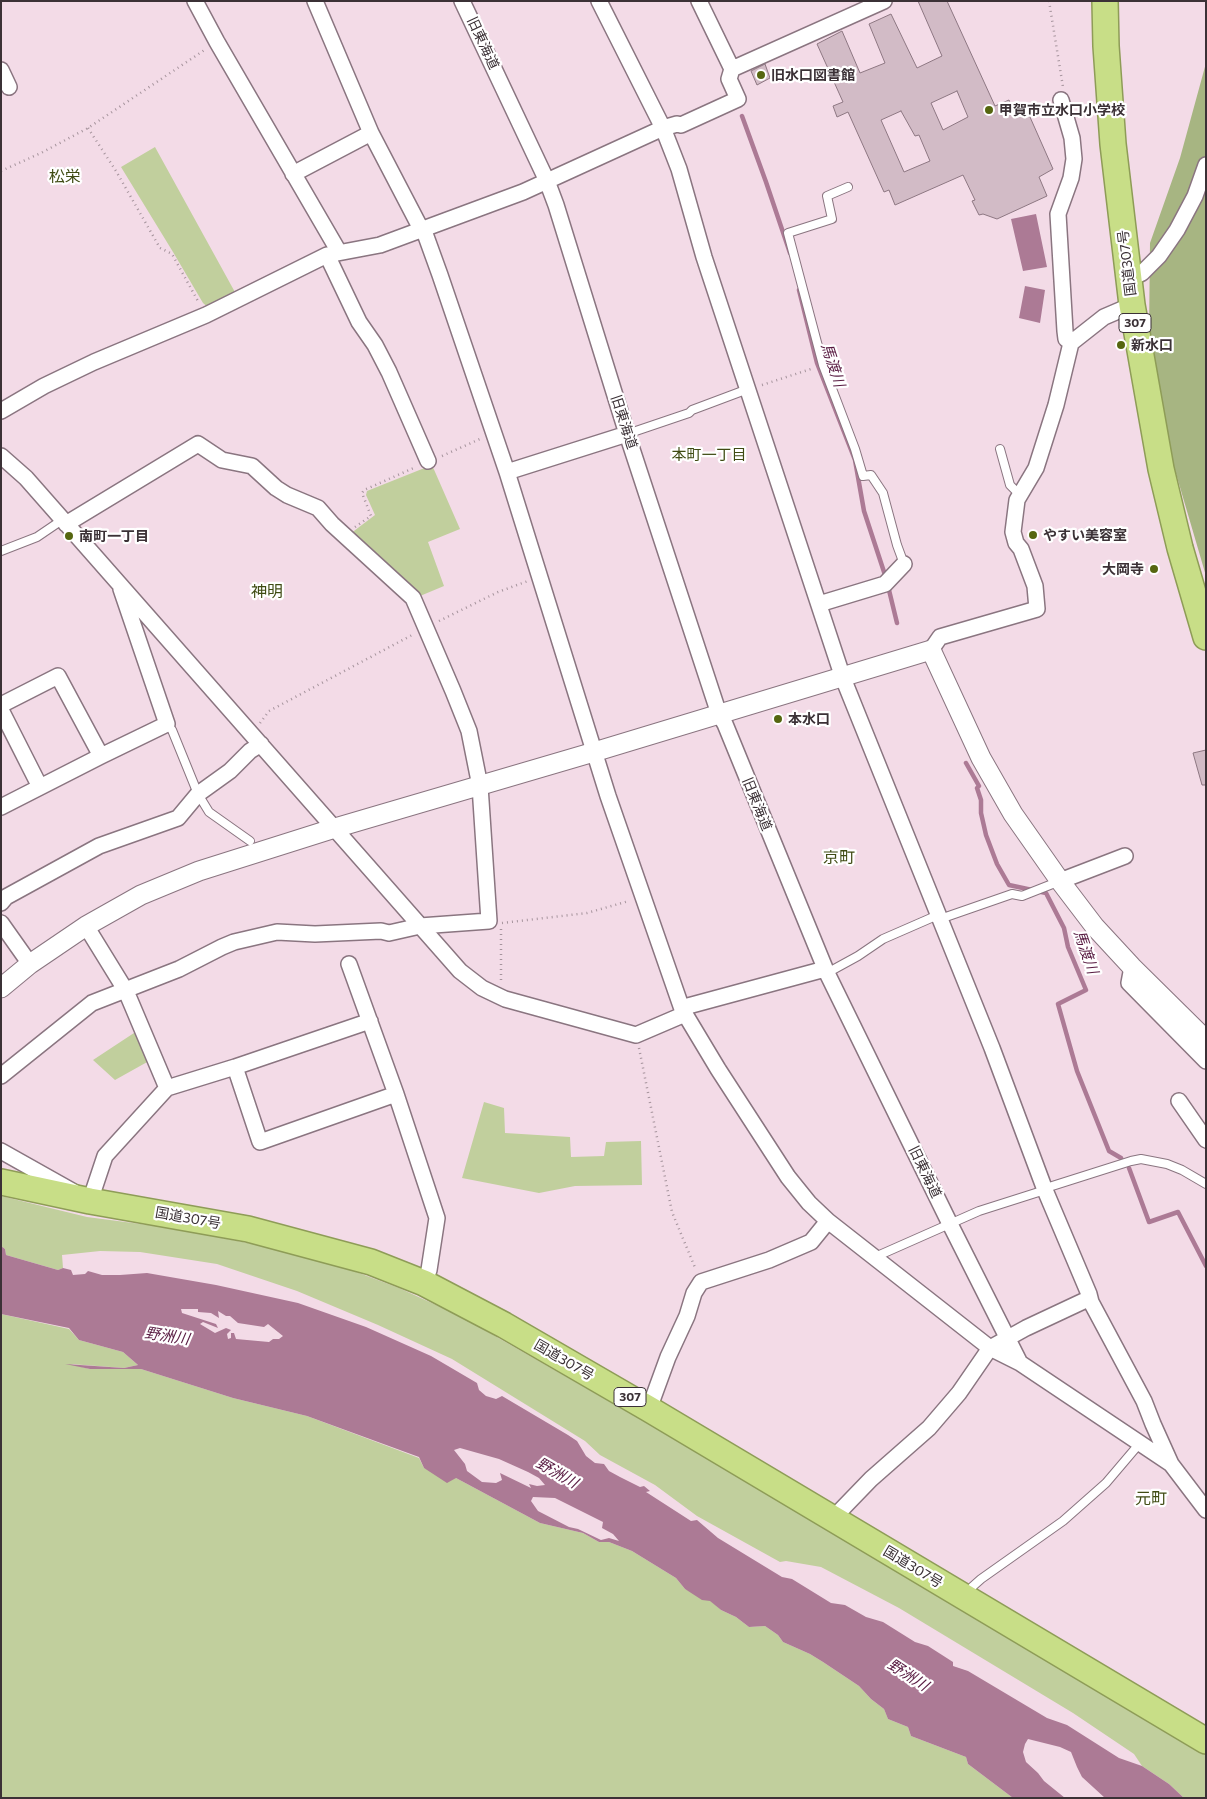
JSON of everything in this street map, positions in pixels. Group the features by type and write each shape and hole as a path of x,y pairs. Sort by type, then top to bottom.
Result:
{"highway":[{"name":"国道307号","path":"1105,1 1106,46 1113,144 1132,305 1161,469 1180,548 1206,637"},
{"name":"国道307号","path":"1,1182 90,1201 248,1229 371,1262 424,1283 504,1325 649,1409 1206,1741"}],"street":[{"path":"195,1 293,174 333,254 359,322 375,345 389,372 428,462"},
{"path":"315,1 371,133 422,228 440,275 541,576 594,752 642,897 684,1012 718,1069 788,1177 809,1203 828,1221 990,1348 1020,1363"},
{"name":"旧東海道","path":"462,1 547,182 559,214 627,434 719,714 725,724 826,971 950,1224 1020,1363 1171,1464 1206,1510"},
{"path":"599,1 663,128 680,169 704,256 843,678 992,1048 1045,1190 1090,1298 1144,1401 1171,1464"},
{"path":"1,411 44,386 94,362 206,315 333,254 380,245 547,182 663,128 677,124 681,125 738,99 730,79 732,69 699,1"},
{"path":"732,69 884,1"},
{"path":"1,70 9,87"},
{"path":"1061,100 1072,138 1074,159 1071,178 1058,214 1065,331 1066,340 1071,342"},
{"path":"293,174 371,133"},
{"path":"1129,279 1142,273 1159,256 1177,230 1195,196 1206,165"},
{"path":"1,988 30,964 86,926 141,895 199,871 335,828 843,678 931,650 940,637 1037,608 1035,586 1021,549 1016,542 1014,532 1017,500 1036,468 1071,342 1104,317 1132,305"},
{"path":"507,472 627,434"},
{"path":"1,1076 92,1004 179,969 234,942 277,932 315,934 381,931 389,933 420,926 495,922 480,786 469,732 426,628 413,598 343,535 318,508 287,495 276,488 252,466 222,460 198,444 64,522"},
{"path":"1,456 26,478 460,971 482,988 502,997 636,1034 684,1012 688,1006 826,971"},
{"path":"818,604 888,581 904,564"},
{"path":"1,807 168,724 118,583"},
{"path":"931,650 981,758 1051,884 1206,1040"},
{"path":"1,705 58,676 101,756"},
{"path":"1,710 40,787"},
{"path":"3,896 99,846 178,818 198,794 230,771 250,751 257,739"},
{"path":"1051,884 1125,856"},
{"path":"1,923 30,964"},
{"path":"86,926 126,991 167,1088"},
{"path":"349,964 396,1094 437,1218 432,1256 424,1283"},
{"path":"1132,966 1129,984 1206,1061"},
{"path":"1,1151 90,1201 105,1156 167,1088 236,1067 370,1021"},
{"path":"236,1067 260,1142 396,1094"},
{"path":"1179,1102 1206,1140"},
{"path":"649,1409 668,1357 687,1316 694,1293 701,1282 769,1260 811,1242 828,1221"},
{"path":"834,1520 870,1479 935,1422 959,1393 990,1348 1090,1298"}],"lane":[{"path":"848,187 827,196 832,220 788,233 823,365 855,449 863,476 871,475 883,493 904,564"},
{"path":"627,434 690,413 692,410 748,389"},
{"path":"1000,449 1010,485 1015,490 1023,492"},
{"path":"1,551 36,537 64,522"},
{"path":"168,724 198,794 209,812 250,841"},
{"path":"826,971 858,956 883,939 939,917 1012,894 1022,896 1029,894 1051,884"},
{"path":"875,1257 979,1211 1100,1170 1141,1159 1174,1167 1206,1184"},
{"path":"972,1587 1063,1521 1106,1483 1140,1444"}],"path":[{"path":"1050,1 1064,95 1061,100"},
{"path":"1,171 50,149 88,128 217,42"},
{"path":"88,128 116,171 160,248 172,254 206,315"},
{"path":"748,389 815,368"},
{"path":"343,535 371,516 362,493 364,490 494,432"},
{"path":"257,739 269,711 498,592 541,576"},
{"path":"502,997 495,922 587,913 642,897"},
{"path":"636,1034 672,1212 701,1282"}],"green space":[{"path":"1206,63 1206,576 1165,436 1149,335 1150,243 1180,158"},
{"path":"155,147 236,294 210,309 203,303 121,167"},
{"path":"432,465 460,529 428,542 444,586 420,596 350,534 375,515 366,495 367,491"},
{"path":"137,1031 149,1061 115,1080 93,1060"},
{"path":"484,1102 504,1108 505,1133 570,1137 571,1157 604,1156 606,1142 641,1141 642,1185 575,1186 539,1193 462,1178"},
{"path":"1,1196 87,1217 171,1228 263,1246 335,1264 399,1288 460,1316 689,1447 1206,1753 1206,1798 1184,1798 1169,1784 1142,1766 1134,1754 1073,1713 899,1608 821,1567 786,1561 780,1562 697,1516 655,1485 600,1455 585,1441 452,1359 297,1291 217,1264 140,1252 100,1251 62,1255 63,1268 58,1270 6,1255 5,1249 1,1246"},
{"path":"1,1314 69,1329 79,1340 123,1352 138,1365 124,1368 70,1364 90,1369 141,1369 233,1398 307,1416 419,1458 424,1468 456,1478 540,1523 583,1533 599,1542 609,1542 632,1551 676,1578 685,1589 710,1600 721,1610 736,1617 749,1627 765,1626 778,1635 783,1642 823,1662 859,1686 884,1709 888,1719 908,1727 911,1736 966,1757 968,1764 1013,1798 1,1798"}],"water":[{"path":"1036,214 1047,267 1023,271 1011,219"},
{"path":"1025,286 1045,290 1040,323 1019,318"},
{"name":"野洲川","path":"1,1246 5,1249 6,1255 58,1270 63,1268 71,1270 73,1275 85,1274 88,1271 102,1275 147,1273 216,1285 298,1303 366,1327 431,1356 477,1383 479,1390 486,1396 496,1399 502,1396 568,1435 577,1441 586,1456 595,1463 604,1464 609,1471 640,1487 644,1486 650,1491 646,1492 691,1521 697,1520 718,1538 782,1577 792,1579 831,1603 845,1605 866,1617 883,1622 915,1642 928,1646 953,1662 953,1666 968,1671 1047,1718 1067,1725 1119,1758 1142,1766 1169,1784 1184,1798 1105,1798 1082,1777 1071,1752 1060,1747 1028,1739 1023,1752 1026,1762 1044,1781 1065,1798 1013,1798 968,1764 966,1757 911,1736 908,1727 888,1719 884,1709 859,1686 823,1662 783,1642 778,1635 765,1626 749,1627 710,1601 702,1600 685,1589 676,1578 632,1551 609,1542 599,1542 583,1533 540,1523 456,1478 447,1483 424,1468 419,1457 307,1416 233,1398 141,1369 90,1369 65,1364 124,1368 138,1365 123,1352 79,1340 69,1328 1,1314","holes":["181,1309 198,1309 198,1312 211,1313 219,1318 218,1311 226,1316 230,1316 238,1323 264,1327 268,1324 283,1336 269,1342 236,1339 234,1333 231,1333 231,1338 228,1339 227,1334 231,1330 226,1328 215,1333 200,1324 203,1322 218,1328 216,1324 182,1313","460,1448 499,1459 539,1478 545,1485 529,1484 531,1488 500,1473 502,1480 496,1483 482,1482 467,1471 465,1464 454,1450","533,1497 555,1498 603,1522 602,1528 613,1534 619,1541 609,1538 601,1540 578,1529 569,1527 538,1511 531,1501"]}],"building":[{"name":"甲賀市立水口小学校","path":"918,1 947,1 995,106 1009,100 1014,112 1026,108 1053,169 1039,177 1047,196 997,219 983,214 979,215 972,201 975,200 963,175 895,205 889,190 884,192 848,112 837,117 833,106 843,102 817,44 842,31 860,73 885,63 869,24 891,14 917,68 942,56","holes":["957,91 968,117 943,130 931,103","901,111 915,136 919,135 930,161 904,172 881,120"]},
{"name":"旧水口図書館","path":"765,64 770,78 757,85 751,71"},
{"path":"1206,750 1206,785 1202,785 1193,753"}],"waterway":[{"name":"馬渡川","path":"742,116 790,253"},
{"name":"馬渡川","path":"799,290 817,363 855,460 864,511 886,578"},
{"name":"馬渡川","path":"888,586 897,623"},
{"name":"馬渡川","path":"966,763 979,786 977,788 981,800 981,813 986,835 997,864 1009,885 1046,893 1064,928 1068,947 1086,990 1058,1004 1077,1071 1109,1151 1121,1158"},
{"name":"馬渡川","path":"1129,1168 1149,1222 1178,1212 1206,1266"}],"place":[{"name":"旧水口図書館","path":"761,75"},
{"name":"甲賀市立水口小学校","path":"989,110"},
{"name":"新水口","path":"1121,345"},
{"name":"やすい美容室","path":"1033,535"},
{"name":"南町一丁目","path":"69,536"},
{"name":"大岡寺","path":"1154,569"},
{"name":"本水口","path":"778,719"}],"district":[{"name":"松栄","path":"65,177"},
{"name":"本町一丁目","path":"709,455"},
{"name":"神明","path":"267,592"},
{"name":"京町","path":"839,858"},
{"name":"元町","path":"1151,1499"}]}
